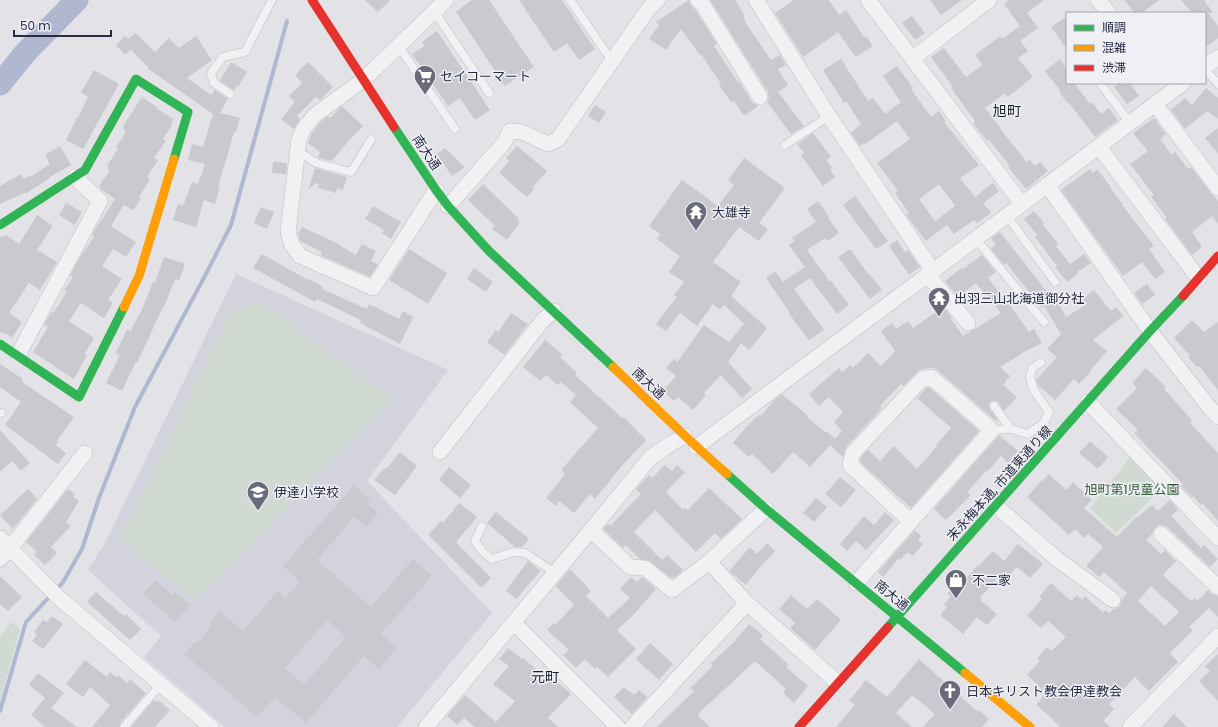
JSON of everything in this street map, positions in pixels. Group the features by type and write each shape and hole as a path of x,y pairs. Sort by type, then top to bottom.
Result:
{"street":[{"path":"436,190 373,288 300,256 292,245 288,232 299,139 304,128 315,115 363,80 446,0"},
{"path":"448,206 504,143 510,131 522,132 548,144 558,139 649,8 658,0"},
{"path":"698,0 703,5 760,97"},
{"path":"756,0 931,273 968,323"},
{"path":"868,0 1022,204"},
{"path":"1098,0 1107,12"},
{"name":"南大通","path":"317,2 363,80 436,190 448,206 489,251 696,447 766,509 1030,727"},
{"path":"912,59 980,3"},
{"path":"1206,67 1218,57"},
{"path":"0,225 85,170 136,79 188,112 139,276 79,397 0,344"},
{"path":"696,447 1100,147 1155,104 1167,88 1180,84"},
{"path":"1155,104 1218,188"},
{"path":"1100,147 1199,279"},
{"path":"18,355 100,201 75,177"},
{"path":"1047,186 1150,331 1218,417"},
{"name":"末永梅本通, 市道東通り線","path":"799,727 1218,256"},
{"path":"440,452 543,320 554,311"},
{"path":"856,583 911,522 992,430 931,377 922,379 853,453 850,465 911,522"},
{"path":"1088,402 1218,538"},
{"path":"426,727 650,458 670,444 685,436"},
{"path":"85,453 3,548 58,597 212,727"},
{"path":"996,506 1057,559 1113,600"},
{"path":"591,530 630,566 645,568 672,590 708,562 766,509"},
{"path":"1161,534 1218,587"},
{"path":"708,562 747,603 838,683"},
{"path":"632,727 747,603"},
{"path":"514,623 618,727"},
{"path":"1130,727 1218,636"}],"lane":[{"path":"230,94 214,83 211,72 223,57 245,52 272,0"},
{"path":"570,0 612,61"},
{"path":"434,11 489,93"},
{"path":"398,45 455,129"},
{"path":"1206,69 1218,84"},
{"path":"1101,84 1130,123"},
{"path":"785,145 829,116"},
{"path":"298,150 316,163 351,172 371,140"},
{"path":"1007,216 1055,282"},
{"path":"976,239 1044,322"},
{"path":"992,430 1011,429 1028,434 1044,423 1049,412 1033,389 1030,377 1033,367 1041,363"},
{"path":"994,406 1011,429"},
{"path":"482,526 475,541 482,551 492,559 514,552 525,553 555,573"},
{"path":"124,727 161,684"}],"shaded area":[{"name":"伊達小学校","path":"236,274 448,370 367,481 492,613 397,727 225,727 144,657 161,636 88,570 105,543"}],"green space":[{"path":"261,302 393,399 195,601 119,539 230,312"},
{"name":"旭町第1児童公園","path":"1132,455 1161,489 1116,533 1090,508"},
{"path":"11,622 20,629 0,701 0,637"}],"building":[{"path":"365,0 390,0 378,12"},
{"path":"472,0 489,0 534,67 505,86 456,12"},
{"path":"519,0 562,0 595,49 579,60 567,43 554,52"},
{"path":"689,0 691,6 696,11 717,44 714,46 752,102 758,106 744,116 734,101 731,102 701,54 700,55 681,29 666,50 649,39 659,25 656,22"},
{"path":"710,0 735,0 745,16 743,17 747,25 771,60 780,55 786,65 778,69 788,85 778,92 804,126 791,134 767,102 769,97 768,92"},
{"path":"794,0 829,0 839,15 846,10 864,37 866,36 873,46 856,57 838,32 803,57 775,13"},
{"path":"930,0 962,0 941,15"},
{"path":"1009,0 1044,0 1027,13 1038,28 1020,41 1028,51 1018,58 1033,77 1008,97 1005,93 985,108 1027,162 1030,160 1035,166 1040,162 1048,171 1026,189 1008,167 1010,166 973,123 975,121 931,57 944,48 966,77 983,65 975,55 1000,36 1002,39 1020,26 1004,4"},
{"path":"1124,0 1159,0 1143,12 1134,12"},
{"path":"1181,0 1204,0 1213,13 1208,13 1218,26 1218,38 1206,47 1206,12 1191,12"},
{"path":"912,16 925,33 915,40 902,23"},
{"path":"1066,17 1066,48 1051,27"},
{"path":"437,31 490,110 475,120 460,98 448,106 412,54 425,46 422,42"},
{"path":"135,33 155,52 169,38 179,48 196,36 212,60 187,78 211,95 215,90 228,99 220,113 240,118 236,132 234,132 218,187 220,187 215,204 204,200 196,227 173,220 178,204 183,206 192,182 198,184 205,164 188,160 192,144 203,147 213,114 147,68 148,67 131,50 125,55 116,45 125,36 128,39"},
{"path":"841,59 868,101 873,98 885,114 901,102 883,76 897,66 931,117 939,111 946,121 944,122 979,165 960,178 975,197 993,183 999,191 983,203 991,213 977,223 974,220 954,234 947,225 926,241 906,215 909,213 895,193 898,191 877,163 910,139 897,121 864,145 863,143 860,146 851,133 861,124 846,101 844,103 823,70","holes":["939,184 955,206 935,221 919,199"]},
{"path":"1060,59 1066,68 1066,84 1075,84 1090,104 1092,102 1101,114 1109,108 1118,120 1095,137 1069,103 1068,104 1059,91 1060,90 1045,71"},
{"path":"231,62 247,72 238,87 236,86 234,90 220,81"},
{"path":"308,62 333,87 320,100 316,97 297,116 300,119 294,129 281,119 295,102 289,96 302,83 295,75"},
{"path":"94,70 119,84 83,149 66,140 88,97 81,92"},
{"path":"1118,84 1131,84 1139,96 1127,104 1114,87"},
{"path":"1206,88 1218,98 1218,119 1207,111 1185,129 1171,110 1185,98 1192,105"},
{"path":"142,97 173,119 171,127 163,139 166,141 154,158 158,160 147,177 150,179 139,197 141,199 133,210 124,205 111,226 136,242 126,257 113,249 102,266 122,279 108,300 113,302 108,312 104,318 81,303 69,321 94,338 85,353 87,355 74,379 33,352 48,327 44,325 51,312 53,313 67,292 64,290 73,277 70,276 80,257 94,237 92,236 94,231 115,199 102,190 99,185 110,171 107,169 109,167 107,166 118,148 116,147 126,132 123,129 123,126"},
{"path":"595,105 606,112 599,123 588,116"},
{"path":"342,106 363,126 332,161 318,158 320,152 308,143 312,133 321,122 328,116 330,118"},
{"path":"1154,118 1166,134 1160,139 1172,155 1175,152 1188,169 1191,167 1218,201 1218,224 1212,216 1192,232 1202,247 1192,255 1165,219 1167,218 1151,197 1154,195 1130,164 1148,151 1133,133"},
{"path":"1218,128 1218,154 1205,138"},
{"path":"813,133 831,157 826,160 832,168 830,170 835,177 823,186 801,155 804,153 797,144"},
{"path":"60,146 71,165 25,194 24,193 0,204 0,186 21,174 24,179 29,176 30,177 50,164 45,155"},
{"path":"517,146 547,171 533,187 535,188 527,197 499,173 509,161 506,158"},
{"path":"445,148 465,167 452,176 437,154"},
{"path":"744,158 785,188 759,223 768,229 759,241 739,227 713,262 741,282 731,296 767,328 749,350 741,343 728,362 752,389 742,398 721,375 704,393 706,395 693,410 678,397 674,401 663,391 676,376 666,368 674,359 677,362 704,325 729,342 744,324 724,305 720,310 713,304 697,326 680,313 666,331 656,324 677,297 674,295 684,282 669,272 680,256 657,239 660,234 649,226 682,180 718,206 734,185 728,180"},
{"path":"273,162 287,163 286,174 272,173"},
{"path":"315,168 347,177 343,190 337,188 336,193 318,188 319,184 315,183 308,191"},
{"path":"1090,169 1093,173 1097,169 1123,204 1122,205 1154,246 1149,249 1165,272 1155,279 1142,262 1123,276 1061,190"},
{"path":"483,184 519,219 518,221 520,222 507,240 492,229 495,226 468,200"},
{"path":"855,196 888,241 876,249 843,205"},
{"path":"818,201 839,233 828,241 825,238 807,250 849,305 837,314 810,278 794,289 824,330 809,340 789,314 790,313 766,278 775,271 783,282 805,267 789,245 795,241 792,238 816,222 807,209"},
{"path":"66,203 82,212 75,225 59,215"},
{"path":"373,206 401,222 391,239 382,233 384,230 365,219"},
{"path":"261,207 274,212 267,229 254,223"},
{"path":"1034,211 1044,223 1043,225 1058,244 1056,246 1070,264 1084,254 1091,263 1077,272 1078,274 1067,282 1035,237 1037,235 1024,219"},
{"path":"37,215 53,226 37,250 57,262 40,290 29,283 9,313 22,322 12,338 0,332 0,237 6,235 19,244"},
{"path":"302,227 334,242 356,255 362,244 376,251 371,261 378,264 370,277 320,255 322,252 300,241 298,234"},
{"path":"1000,232 1055,302 1057,301 1066,317 1087,304 1083,299 1094,290 1111,311 1116,307 1123,316 1093,340 1107,351 1091,371 1079,384 1074,379 1055,400 1038,385 1036,380 1057,357 1047,349 1061,334 1044,306 1042,308 1006,263 1004,265 991,249 996,245 991,238"},
{"path":"897,240 905,252 908,250 920,267 909,275 889,246"},
{"path":"409,249 447,273 428,304 389,280"},
{"path":"850,249 882,290 870,299 838,257"},
{"path":"262,254 323,287 322,289 367,309 369,304 399,319 403,311 413,317 400,344 360,323 361,320 317,299 315,302 253,268"},
{"path":"982,255 996,272 988,278 1029,332 1034,329 1042,343 1020,354 1000,367 1010,376 1003,385 1017,397 1004,411 997,401 990,402 989,407 997,419 996,421 937,370 934,368 929,368 920,370 903,386 901,384 880,406 882,408 846,447 843,457 830,445 810,467 793,452 773,474 752,454 749,457 733,443 747,426 760,414 761,416 775,399 782,394 808,416 807,417 835,439 842,431 834,422 843,412 829,397 819,406 809,394 839,368 842,372 850,365 853,368 868,353 881,366 895,351 881,331 892,323 896,329 908,321 913,328 943,307 952,317 950,318 963,336 1001,313 976,283 958,297 945,281"},
{"path":"164,257 185,264 179,281 175,279 164,307 122,391 106,383 120,355 116,353 127,329 131,331 140,314 153,282 155,283"},
{"path":"474,268 493,282 486,292 467,279"},
{"path":"1147,284 1155,295 1142,304 1134,293"},
{"path":"511,313 528,324 505,354 503,354 487,342 496,330 498,332"},
{"path":"1192,320 1204,332 1218,322 1218,390 1199,366 1197,367 1188,357 1190,356 1174,338"},
{"path":"545,340 562,354 560,357 577,373 575,375 622,418 624,417 646,440 620,468 595,499 590,494 574,513 559,501 556,506 546,498 565,474 561,470 598,428 570,402 576,395 561,382 558,385 546,375 540,381 523,367"},
{"path":"0,364 23,379 22,381 25,384 74,417 57,441 58,442 56,445 66,453 58,464 5,425 21,402 0,387"},
{"path":"1146,368 1166,387 1164,389 1192,420 1190,423 1218,453 1218,521 1202,503 1201,505 1181,486 1183,484 1134,433 1138,430 1116,409 1137,388 1132,383"},
{"path":"927,387 929,387 979,431 911,508 860,462 861,457 868,450 880,461 894,446 917,469 951,428 917,398"},
{"path":"0,430 30,463 21,471 12,461 0,472"},
{"path":"999,435 1018,451 1008,463 1001,456 967,492 971,495 946,520 934,509"},
{"path":"1090,441 1108,457 1098,469 1079,453"},
{"path":"400,452 417,466 395,495 374,480 384,468 386,469"},
{"path":"665,465 672,471 677,465 685,472 666,492 683,510 685,508 688,510 709,488 742,519 721,539 715,533 696,552 655,510 634,532 662,560 667,555 683,570 674,578 672,576 671,578 650,561 640,559 626,545 623,548 603,529 608,524 610,526 641,494 636,489 649,475 652,478"},
{"path":"449,467 471,485 460,498 439,480"},
{"path":"1049,474 1066,490 1073,482 1092,500 1084,508 1117,537 1137,516 1138,517 1152,505 1158,511 1170,500 1178,510 1171,516 1201,548 1204,545 1218,559 1210,567 1163,525 1159,525 1155,528 1146,540 1161,554 1165,550 1176,561 1163,575 1191,601 1195,598 1197,601 1208,590 1212,594 1218,596 1218,617 1209,608 1189,627 1193,630 1170,653 1178,662 1149,691 1135,677 1109,704 1114,709 1103,721 1110,727 1060,727 1036,705 1046,693 1027,675 1040,661 1037,658 1047,647 1051,651 1066,637 1048,621 1041,628 1027,616 1042,599 1039,597 1051,583 1071,601 1077,595 1082,600 1085,596 1103,612 1106,610 1109,613 1113,609 1120,606 1122,599 1127,593 1104,572 1099,577 1086,566 1103,547 1088,534 1084,538 1075,529 1069,535 1027,497","holes":["1151,586 1179,612 1165,626 1138,601"]},
{"path":"840,477 856,490 841,507 825,494"},
{"path":"354,485 370,499 367,503 378,513 366,527 354,517 317,560 371,607 413,559 432,576 381,634 397,648 379,669 364,656 306,723 275,697 257,717 184,654 196,641 198,642 212,625 209,623 219,611 243,631 278,591 285,598 300,581 283,566","holes":["327,620 346,637 304,685 285,668"]},
{"path":"28,489 37,499 13,529 0,515"},
{"path":"68,489 75,494 73,497 79,501 66,522 71,526 51,547 57,553 45,565 34,555 37,552 26,542"},
{"path":"816,498 827,507 814,522 803,513"},
{"path":"459,503 477,517 456,542 491,578 481,588 428,535 441,521 443,523"},
{"path":"496,512 529,539 522,547 515,547 487,523"},
{"path":"885,512 894,520 866,550 856,541 847,551 840,544 864,516 874,525"},
{"path":"915,530 921,536 918,540 923,544 913,556 908,552 900,560 899,558 883,577 878,572"},
{"path":"767,543 775,551 746,585 729,571 750,547 757,554"},
{"path":"1018,544 1043,564 1030,578 1017,567 1004,581 999,576 980,598 982,600 981,601 997,614 987,625 977,617 963,634 940,615 947,607 944,605 951,596 947,594 961,577 965,580 993,551 1004,561"},
{"path":"528,561 540,571 517,599 506,591"},
{"path":"570,569 591,591 586,596 608,618 630,598 620,589 631,577 637,582 642,577 656,589 633,615 617,630 636,649 608,677 597,667 595,669 585,659 576,668 563,655 569,650 547,630 554,623 556,624 574,605 556,586"},
{"path":"0,576 22,597 8,611 0,604"},
{"path":"156,580 172,595 175,592 190,605 175,622 143,594"},
{"path":"96,592 124,616 126,614 141,629 130,640 87,602"},
{"path":"791,595 807,609 817,599 841,620 815,650 790,628 795,623 779,609"},
{"path":"52,616 63,624 43,649 32,641 37,635 34,632 43,620 47,622"},
{"path":"749,624 763,635 760,639 789,665 786,667 808,686 794,703 783,693 786,689 755,661 699,713 700,714 698,716 710,727 657,727 694,691 690,688 713,666 711,663 734,642"},
{"path":"650,643 673,664 659,680 636,659"},
{"path":"508,648 522,659 523,658 549,680 552,677 571,694 548,718 558,727 475,727 464,718 457,725 447,716 465,695 496,722 515,701 493,684 509,666 499,659"},
{"path":"1218,654 1218,701 1199,681 1210,671 1205,666"},
{"path":"919,659 978,712 979,710 989,719 982,727 923,727 935,714 912,695 896,713 912,727 836,727 855,705 849,701 866,680 887,697"},
{"path":"85,660 107,677 110,672 116,677 118,675 127,683 130,679 146,693 120,723 119,727 92,727 110,705 90,687 83,697 66,684"},
{"path":"38,673 64,693 51,708 77,727 45,727 31,715 45,698 29,685"},
{"path":"624,687 634,695 639,690 647,697 632,714 614,697"},
{"path":"154,700 156,702 158,700 170,710 155,727 131,727"},
{"path":"1174,714 1187,727 1162,727"}],"waterway":[{"path":"0,84 26,52 77,0"},
{"path":"56,590 63,582 82,549 99,498 135,407 231,225 287,21"},
{"path":"0,711 26,622 51,595"}],"traffic: fast":[{"path":"0,225 85,170 136,79 188,112 174,159"},
{"path":"394,127 448,206 489,251 613,367"},
{"path":"888,627 1150,331 1183,296"},
{"path":"0,344 79,397 124,307"},
{"path":"727,474 766,509 965,673"}],"traffic: slow":[{"path":"124,307 139,276 174,159"},
{"path":"613,367 727,474"},
{"path":"965,673 1030,727"}],"traffic: jam":[{"path":"312,0 394,127"},
{"path":"1183,296 1218,256"},
{"path":"799,727 888,627"}],"place":[{"name":"セイコーマート","path":"425,96"},
{"name":"大雄寺","path":"696,232"},
{"name":"出羽三山北海道御分社","path":"939,318"},
{"name":"伊達小学校","path":"258,512"},
{"name":"不二家","path":"956,600"},
{"name":"日本キリスト教会伊達教会","path":"950,710"}],"district":[{"name":"旭町","path":"1007,111"},
{"name":"元町","path":"545,677"}]}
